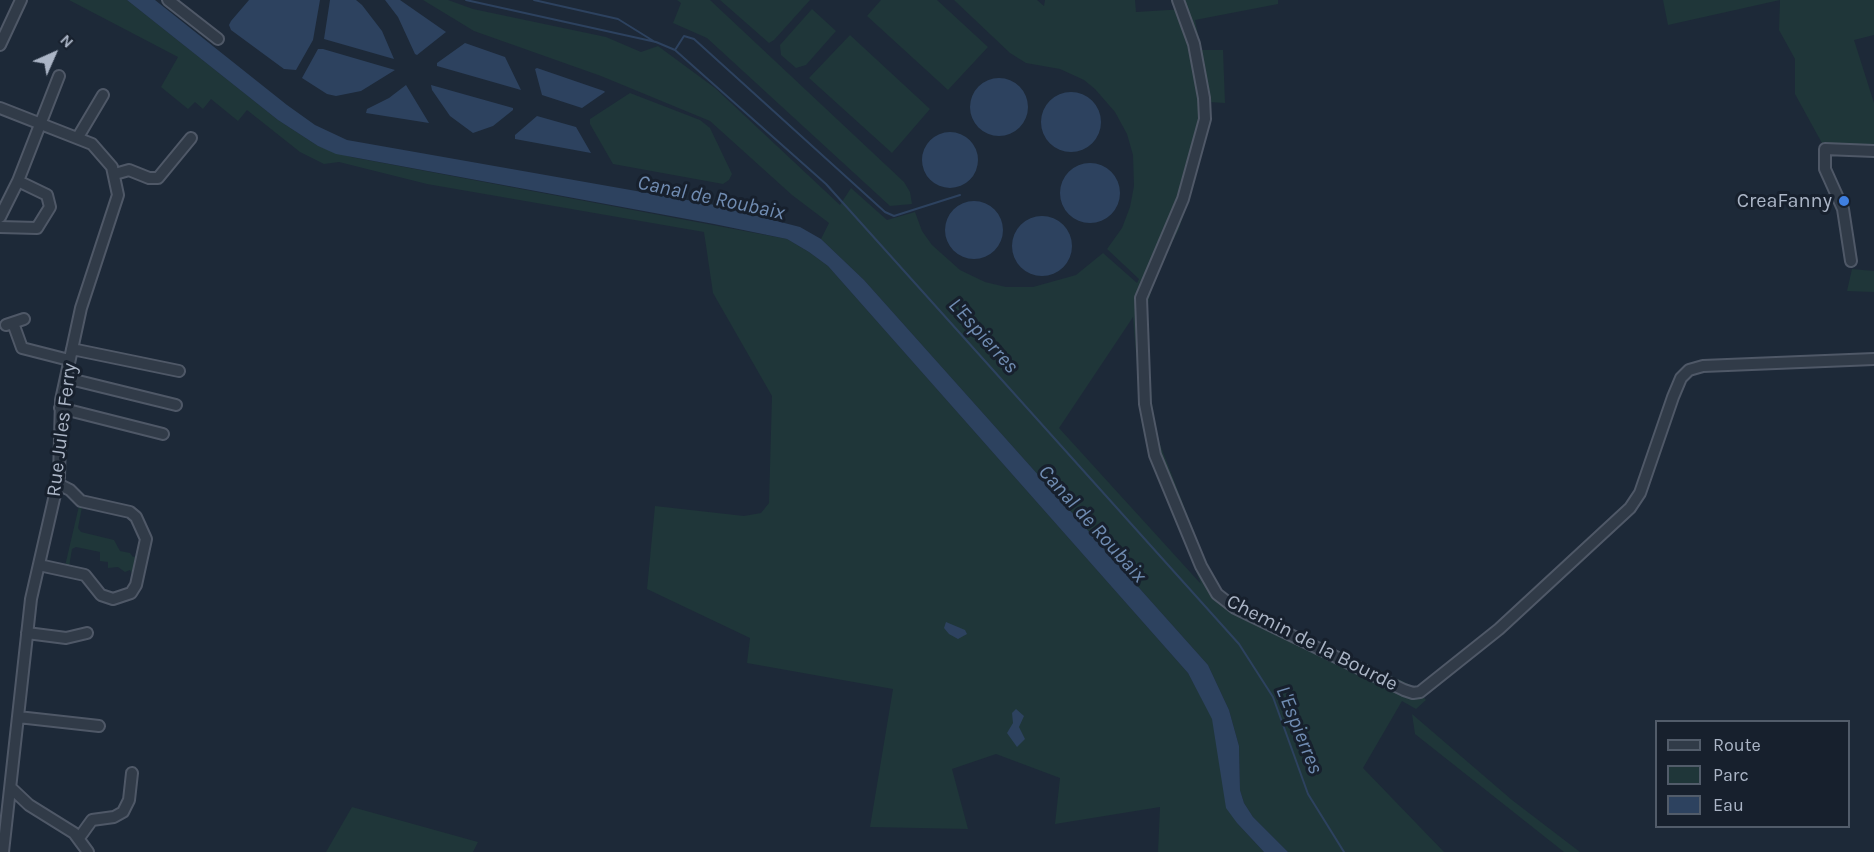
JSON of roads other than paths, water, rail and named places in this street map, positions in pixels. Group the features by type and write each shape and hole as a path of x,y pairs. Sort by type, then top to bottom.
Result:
{"street":[{"path":"0,45 21,0"},
{"path":"168,0 218,39"},
{"name":"Chemin de la Bourde","path":"1178,0 1193,38 1204,98 1204,125 1185,192 1145,287 1140,305 1144,404 1155,455 1206,576 1222,600 1409,692 1424,690 1548,586 1630,508 1640,493 1673,397 1682,378 1689,370 1703,366 1874,359"},
{"path":"0,217 18,181 59,76"},
{"path":"78,137 103,95"},
{"name":"Rue Jules Ferry","path":"0,108 78,137 98,148 115,174 118,202 82,301 60,408 58,484 39,565 27,633 18,717 7,782 3,852"},
{"path":"115,174 129,170 149,178 158,178 192,138"},
{"path":"1851,261 1846,219 1825,169 1825,149 1874,151"},
{"path":"0,227 37,228 50,207 47,195 18,181"},
{"path":"24,319 9,324 22,348 179,371"},
{"path":"66,378 176,405"},
{"path":"60,408 163,434"},
{"path":"39,565 85,575 101,595 113,599 131,593 136,585 146,539 136,517 130,512 81,501 70,490 58,484"},
{"path":"27,633 66,638 87,633"},
{"path":"18,717 99,726"},
{"path":"79,838 93,820 114,817 123,812 129,800 132,773"},
{"path":"7,782 29,805 79,838 88,852"}],"water":[{"path":"127,0 155,0 287,105 315,125 347,140 710,204 800,227 821,239 864,280 1208,665 1229,710 1239,746 1240,790 1244,803 1253,817 1288,852 1264,852 1226,808 1212,719 1188,673 828,266 809,252 787,239 336,154 318,146 278,120"},
{"path":"249,0 320,0 313,40 296,70 284,69 231,30 229,25 231,21"},
{"path":"330,0 356,0 362,5 382,31 394,59 324,39"},
{"path":"385,0 400,0 446,32 417,55 415,54 398,17"},
{"path":"465,43 505,57 521,90 437,66 437,63"},
{"path":"318,49 395,70 361,91 336,96 327,94 302,78"},
{"path":"535,69 605,92 582,108 542,95"},
{"path":"999,78 1010,80 1023,91 1028,107 1026,118 1015,131 999,136 988,134 975,123 970,107 972,96 983,83"},
{"path":"406,85 429,123 366,113 367,109 389,98"},
{"path":"431,85 513,108 513,110 493,126 473,133 450,116"},
{"path":"1071,92 1088,97 1096,105 1101,122 1096,139 1088,147 1071,152 1054,147 1046,139 1041,122 1046,105 1054,97"},
{"path":"537,116 576,127 591,153 515,139 515,135"},
{"path":"950,132 961,134 970,140 976,149 978,160 976,171 970,180 961,186 950,188 939,186 930,180 924,171 922,160 924,149 930,140 939,134"},
{"path":"1090,163 1111,172 1120,193 1111,214 1090,223 1069,214 1060,193 1069,172"},
{"path":"968,201 980,201 995,209 1003,224 1003,236 995,251 980,259 968,259 953,251 945,236 945,224 953,209"},
{"path":"1042,216 1059,221 1067,229 1072,246 1067,263 1059,271 1042,276 1025,271 1017,263 1012,246 1017,229 1025,221"},
{"path":"946,622 965,630 967,634 958,639 949,634 944,628"},
{"path":"1016,709 1024,716 1019,727 1025,739 1017,747 1007,733 1013,723 1012,713"}],"waterway":[{"name":"L'Espierres","path":"466,0 656,42 675,50 826,184 1239,644 1273,697 1308,794 1344,852"},
{"path":"534,0 618,19 655,42"},
{"path":"675,50 684,36 694,39 885,212 894,216 960,195"}],"place":[{"name":"CreaFanny","path":"1844,201"}],"water label":[{"name":"Canal de Roubaix","path":"711,198"},
{"name":"Canal de Roubaix","path":"1092,524"}]}
